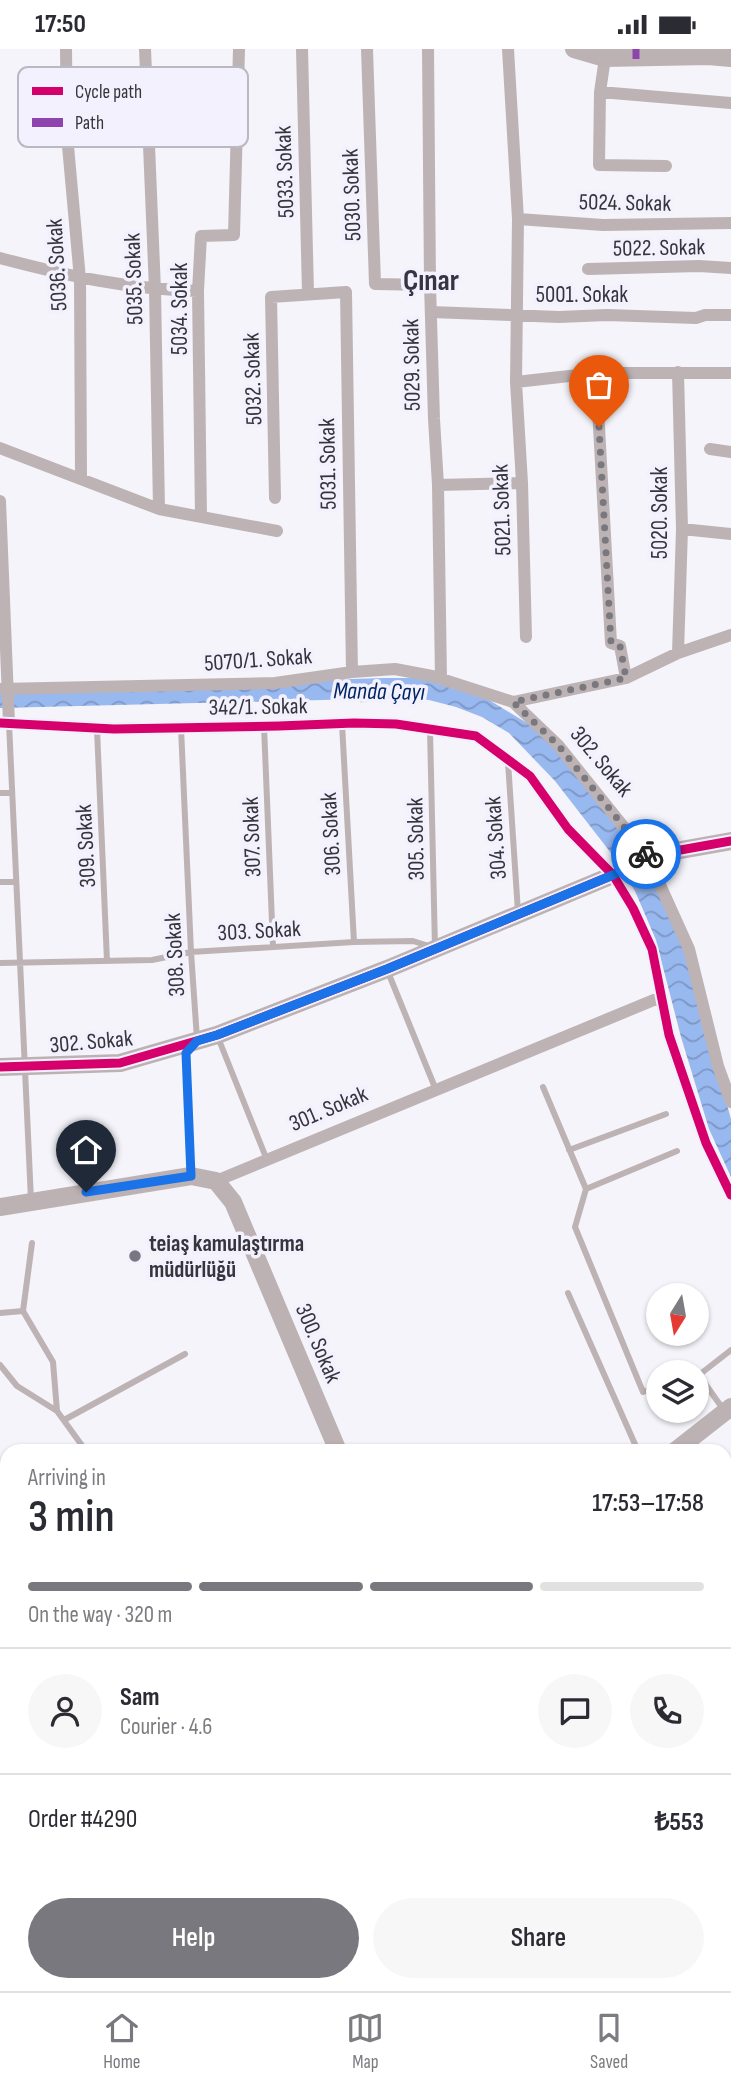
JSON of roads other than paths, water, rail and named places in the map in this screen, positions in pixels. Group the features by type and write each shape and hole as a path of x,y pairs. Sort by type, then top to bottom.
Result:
{"street":[{"name":"5036. Sokak","path":"66,49 66,67"},
{"name":"5035. Sokak","path":"145,49 146,67"},
{"name":"5034. Sokak","path":"239,49 239,67"},
{"name":"5033. Sokak","path":"302,49 308,293"},
{"name":"5030. Sokak","path":"367,49 375,284 430,285"},
{"name":"5029. Sokak","path":"428,49 430,285 433,419 438,485 441,680"},
{"name":"5021. Sokak","path":"508,49 519,219 516,382 526,637"},
{"path":"574,49 605,58 636,54 708,53 731,58"},
{"path":"605,58 600,92 598,166 666,166"},
{"path":"600,92 731,103"},
{"name":"5036. Sokak","path":"68,147 80,279 82,478"},
{"name":"5035. Sokak","path":"149,147 159,509"},
{"name":"5034. Sokak","path":"201,517 198,291 201,236 234,235 236,147"},
{"name":"5024. Sokak","path":"519,219 603,225 731,223"},
{"path":"0,258 80,279 155,290 198,291"},
{"name":"5022. Sokak","path":"588,269 687,265 731,268"},
{"name":"5031. Sokak","path":"308,293 346,292 352,672"},
{"name":"5032. Sokak","path":"275,498 271,297 308,293"},
{"name":"5001. Sokak","path":"432,312 696,318 705,315 731,315"},
{"name":"5020. Sokak","path":"678,372 682,529 678,653"},
{"path":"596,373 611,643 620,646 626,678"},
{"path":"516,382 596,373 731,373"},
{"path":"0,448 159,509 276,531"},
{"path":"710,449 731,452"},
{"path":"438,485 522,483"},
{"path":"0,501 4,723"},
{"path":"682,529 731,534"},
{"path":"513,702 626,678 678,653 731,635"},
{"name":"5070/1. Sokak","path":"5,691 275,683 395,669 432,676 513,702"},
{"name":"302. Sokak","path":"513,702 558,745 648,856 690,949 718,1066 731,1101"},
{"name":"342/1. Sokak","path":"4,723 97,729 396,724 477,736 530,776 568,829 613,875 633,908 652,949 669,1035 706,1143 731,1195"},
{"path":"648,856 731,841"},
{"name":"302. Sokak","path":"0,1066 120,1063 217,1035 387,969 613,875 648,856"},
{"name":"301. Sokak","path":"216,1181 661,997"},
{"path":"0,1206 191,1176 216,1181"},
{"name":"300. Sokak","path":"216,1181 233,1202 335,1444"},
{"path":"684,1444 728,1409"}],"lane":[{"path":"4,723 12,793 31,1200"},
{"name":"306. Sokak","path":"342,723 354,942"},
{"name":"307. Sokak","path":"264,726 273,947"},
{"name":"308. Sokak","path":"181,727 197,1041 186,1053 191,1176"},
{"name":"305. Sokak","path":"430,728 435,948"},
{"name":"309. Sokak","path":"97,729 107,961"},
{"name":"304. Sokak","path":"508,759 518,914"},
{"path":"0,793 12,793"},
{"path":"0,882 16,882"},
{"name":"303. Sokak","path":"0,963 152,960 191,952 354,942 413,941 435,948"},
{"path":"387,969 436,1090"},
{"path":"217,1035 267,1160"},
{"path":"542,1087 586,1189 575,1227 643,1392 646,1391"},
{"path":"569,1150 666,1114"},
{"path":"586,1189 677,1151"},
{"path":"32,1243 23,1311 53,1362 58,1411"},
{"path":"568,1293 635,1444"},
{"path":"0,1313 23,1311"},
{"path":"709,1367 731,1350"},
{"path":"64,1420 185,1354"},
{"path":"0,1365 17,1386 58,1411 81,1444"},
{"path":"709,1387 728,1409"}],"water":[{"name":"Manda Çayı","path":"422,678 484,697 532,726 567,761 647,868 683,946 731,1119 731,1177 709,1129 681,1037 656,940 635,891 611,853 555,781 509,733 482,717 456,707 429,700 400,698 0,708 0,690"}],"place":[{"name":"teiaş kamulaştırma müdürlüğü","path":"135,1256"}],"district":[{"name":"Çınar","path":"431,280"}]}
